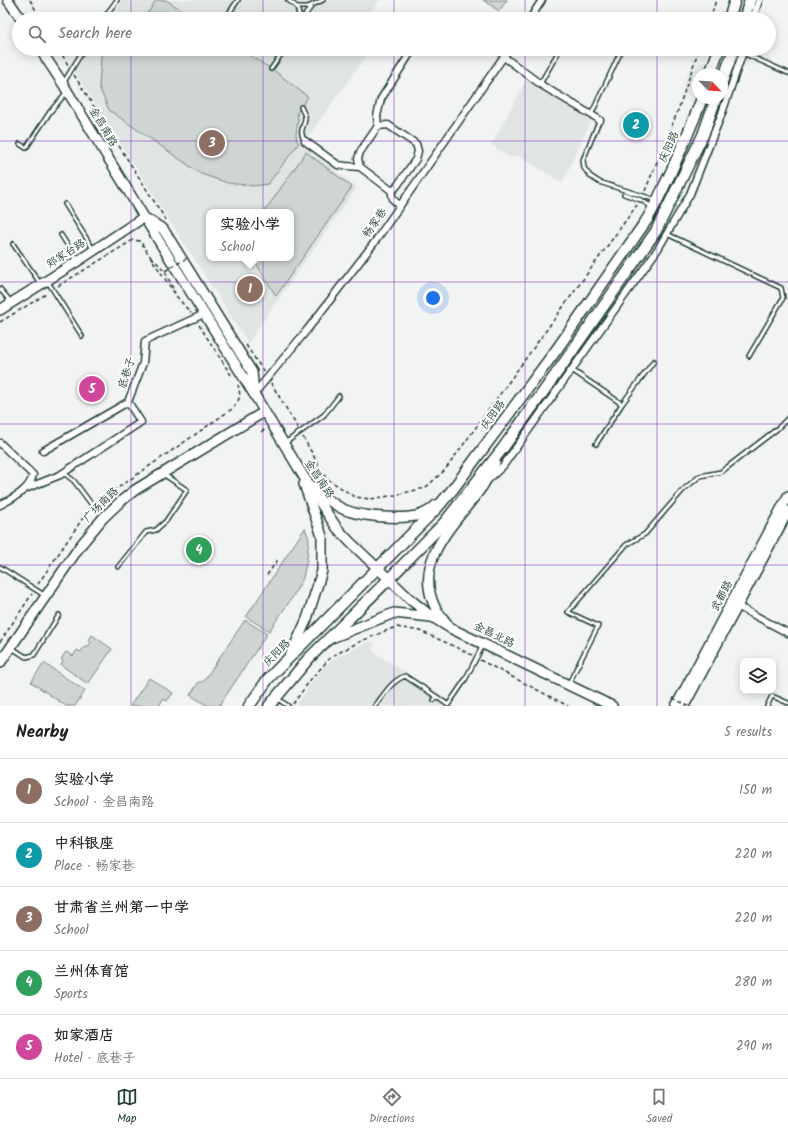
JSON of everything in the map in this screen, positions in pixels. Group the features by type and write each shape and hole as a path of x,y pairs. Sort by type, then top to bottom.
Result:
{"main road":[{"path":"731,12 735,0"},
{"path":"746,12 750,0"},
{"path":"712,68 716,56"},
{"path":"728,71 737,56"},
{"name":"庆阳路","path":"268,706 309,658 328,639 453,489 556,349 656,204 692,127 700,104"},
{"name":"庆阳路","path":"249,706 268,679 290,657 444,522 503,448 571,354 656,231 703,135 714,104"}],"street":[{"path":"8,0 16,12"},
{"path":"534,12 542,0"},
{"path":"755,12 759,0"},
{"name":"金昌南路","path":"44,56 254,394 283,444 337,528 383,574"},
{"path":"360,167 358,159 360,152 378,126 377,116 381,99 408,56"},
{"path":"482,486 503,466 658,249 667,234 690,194 722,113 738,56"},
{"path":"504,57 540,84 600,120"},
{"name":"畅家巷","path":"254,394 374,243 504,57"},
{"path":"378,126 388,125 416,144 418,151 416,159 392,191 391,196 394,201 400,205"},
{"path":"305,141 338,165 360,167 392,191"},
{"name":"金昌南路","path":"144,217 163,229 170,240 252,372 254,394"},
{"name":"郑家台路","path":"0,310 144,217"},
{"name":"底巷子","path":"43,451 128,402 143,363 145,341 204,314"},
{"path":"25,489 64,473 141,422 128,402"},
{"name":"广场南路","path":"0,663 80,546 103,518 135,490 264,412"},
{"path":"0,443 33,475 32,480 20,495 0,505"},
{"path":"450,628 434,606 428,576 432,560 441,540 482,486 503,448"},
{"path":"299,469 318,490 341,508 353,513 371,516 402,517 421,515 432,508 453,489"},
{"path":"290,657 307,619 322,570 322,536 299,469"},
{"name":"武都路","path":"674,702 788,496"},
{"name":"武都路","path":"684,706 788,511"},
{"name":"金昌北路","path":"383,574 432,617 450,628 568,685 594,702 612,706"},
{"path":"737,606 788,633"},
{"path":"328,639 394,613 432,617"}],"lane":[{"path":"109,12 117,0"},
{"path":"230,12 238,0"},
{"path":"288,0 297,7 299,12"},
{"path":"297,7 308,7 323,0"},
{"path":"306,12 312,5"},
{"path":"20,144 26,148 65,88 71,69 79,56"},
{"path":"271,69 280,56"},
{"path":"540,84 556,56"},
{"path":"591,115 619,56"},
{"path":"753,56 788,73"},
{"path":"301,107 305,117 302,128 302,136 305,141"},
{"path":"600,120 594,131 583,160 584,168 590,176 599,182 642,196 656,204"},
{"path":"624,194 656,204"},
{"path":"65,204 94,250"},
{"path":"667,234 781,288 783,298 748,356"},
{"path":"61,235 78,261"},
{"path":"13,244 44,282 53,290 82,336"},
{"path":"0,290 12,303"},
{"path":"596,444 622,404 654,361"},
{"path":"572,370 622,404"},
{"path":"283,444 324,415 339,396"},
{"path":"568,685 598,626 568,612 626,545 645,534 682,490 700,476 721,472 777,429 788,418"},
{"path":"64,473 74,481 92,505"},
{"path":"118,567 146,532 156,530 166,520 187,490 162,473"},
{"path":"0,567 46,596"},
{"path":"10,647 26,657 34,655 59,615"},
{"path":"376,706 390,686 398,678 405,676 435,698 448,705 465,680 484,644"},
{"path":"767,706 772,696 788,704"},
{"path":"275,698 288,706"}],"path":[{"path":"30,0 37,12"},
{"path":"712,12 716,0"},
{"path":"63,56 167,222"},
{"path":"642,196 677,113 697,56"},
{"path":"243,340 268,378 326,478 355,497 371,499 425,488 446,470 641,200"},
{"path":"0,322 133,240 140,241 177,297 194,318 233,378"},
{"path":"187,253 190,259"},
{"path":"148,254 165,270 177,297"},
{"path":"165,270 187,258"},
{"path":"0,642 92,505 237,404 240,397 238,385"},
{"path":"267,575 280,558"},
{"path":"291,706 311,678 331,657 357,643 397,627 420,631 447,643 568,706"},
{"path":"674,702 688,706"}],"shaded area":[{"path":"122,0 379,0 371,12 113,12"},
{"path":"156,0 166,0 184,12 149,12"},
{"path":"483,0 507,0 499,11"},
{"path":"85,56 366,56 302,145 357,187 248,343 75,72"},
{"path":"101,56 251,56 276,72 308,97 297,112 298,119 296,134 297,141 299,143 268,184 253,186 228,183 201,174 109,110 99,87"},
{"path":"527,79 592,118 562,183 518,155 511,158 491,145"},
{"path":"306,152 352,187 276,296 255,261 294,261 294,209 266,209"},
{"path":"305,528 309,539 303,578 292,598 269,631 246,617"},
{"path":"245,620 267,634 219,706 208,706 190,695 199,682 203,682"},
{"path":"92,635 112,649 88,684 61,665 63,661 61,659 66,652 73,656 77,650 81,652 84,647 87,648 91,642 89,640"},
{"path":"370,641 375,644 373,649 374,652 453,704 451,706 296,706 324,667 334,659"},
{"path":"44,663 85,691 75,706 66,706 31,682"},
{"path":"149,678 173,693 167,701 163,699 159,706 130,706"}],"place":[{"name":"中科银座","path":"636,125"},
{"name":"甘肃省兰州第一中学","path":"212,143"},
{"name":"实验小学","path":"250,289"},
{"name":"如家酒店","path":"92,389"},
{"name":"兰州体育馆","path":"199,550"}]}
